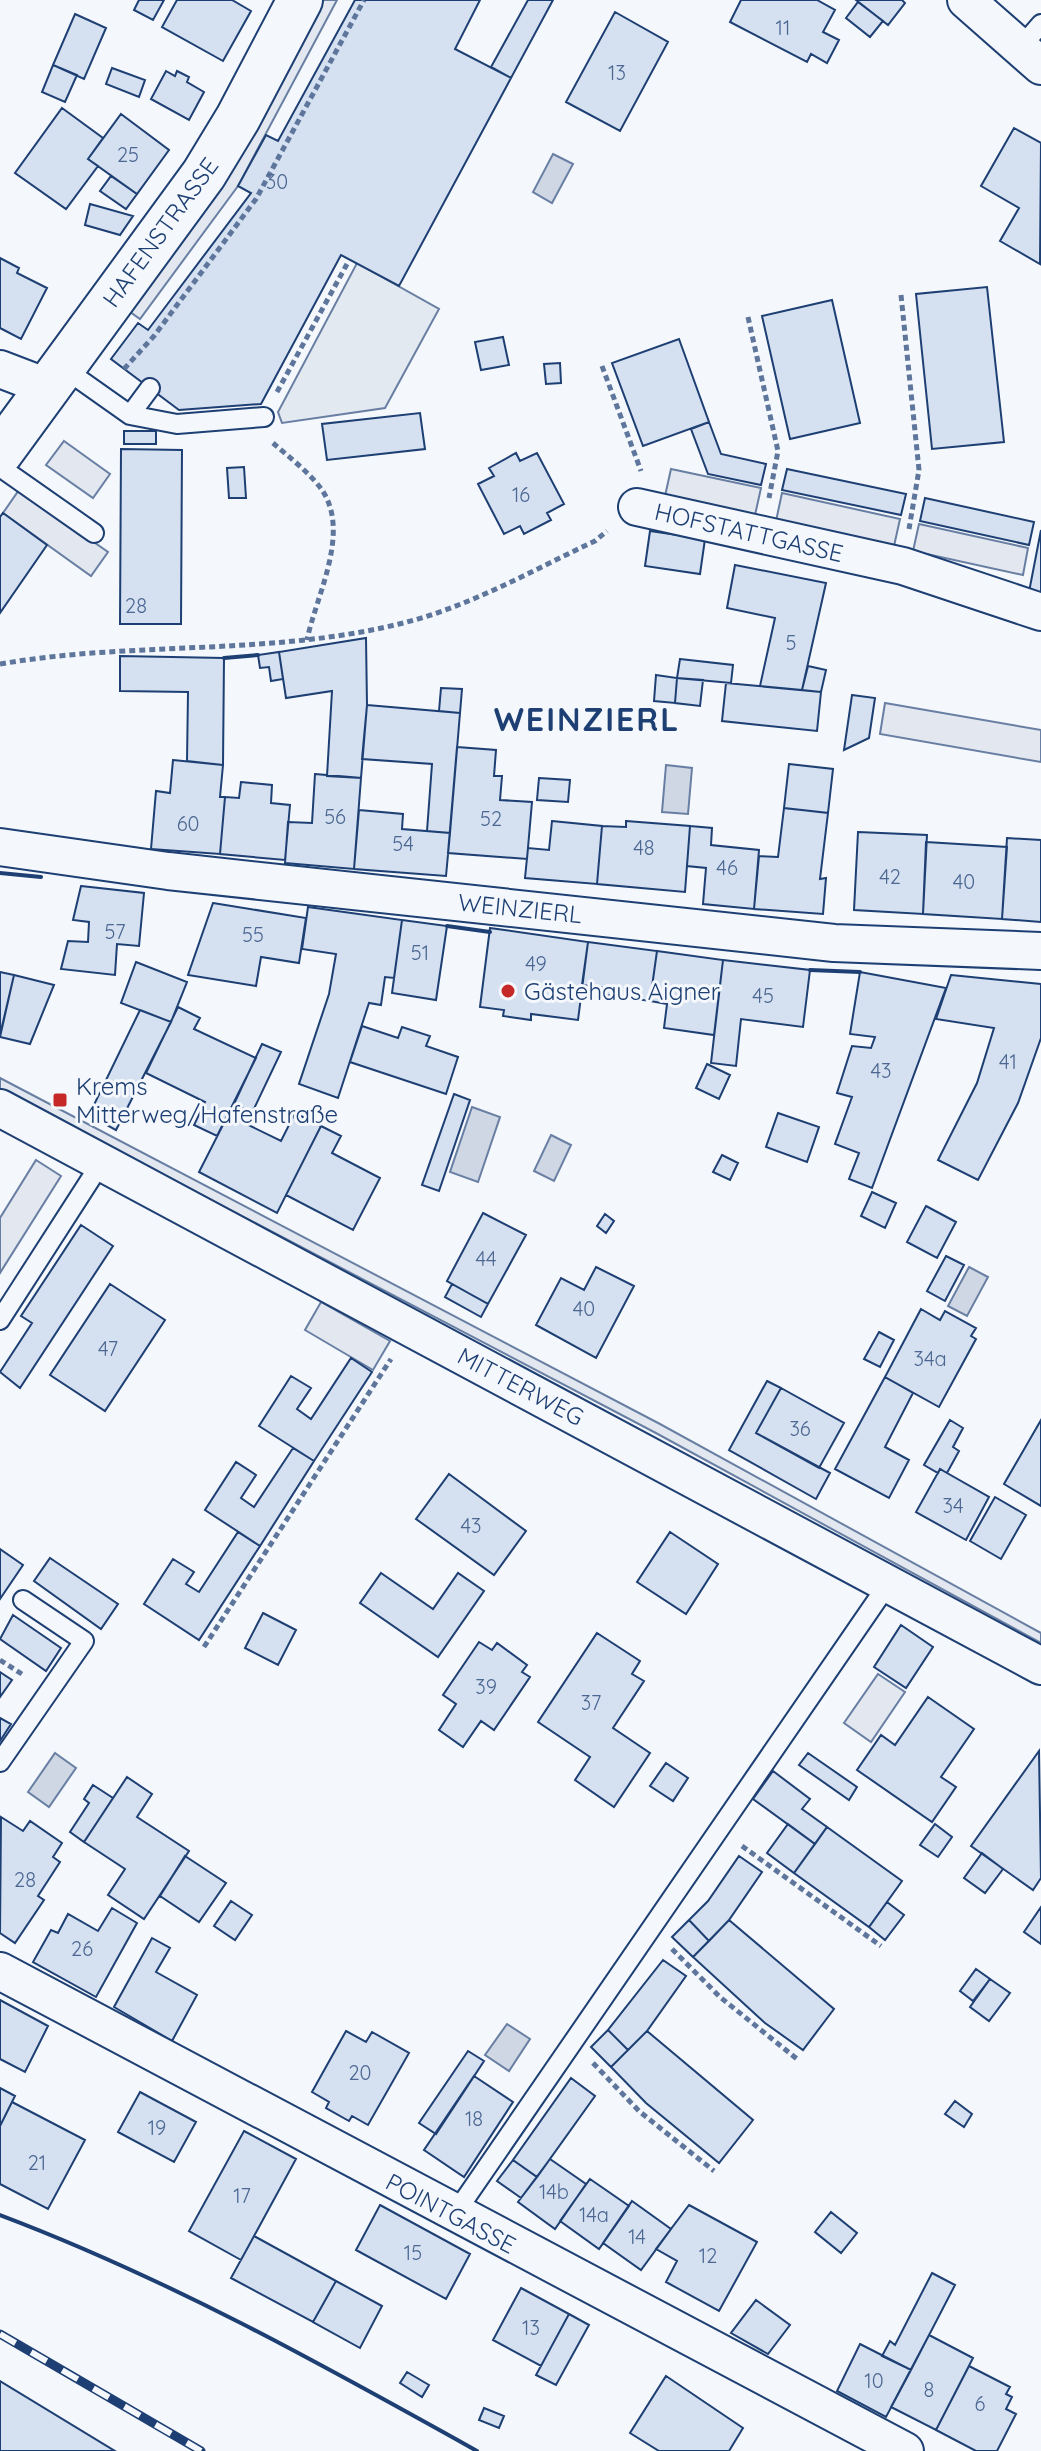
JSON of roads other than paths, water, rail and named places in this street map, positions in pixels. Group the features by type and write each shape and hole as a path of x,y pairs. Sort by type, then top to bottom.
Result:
{"street":[{"name":"HAFENSTRASSE","path":"0,453 204,174 238,118 300,0"},
{"path":"978,4 1034,46"},
{"path":"0,369 54,377"},
{"name":"HOFSTATTGASSE","path":"637,507 903,566 1041,612"},
{"name":"WEINZIERL","path":"0,847 168,871 834,943 1041,951"},
{"name":"MITTERWEG","path":"0,1108 1041,1666"},
{"name":"POINTGASSE","path":"0,1971 454,2215 905,2451"}],"lane":[{"path":"54,377 130,415 177,424 264,417"},
{"path":"130,415 150,388"},
{"path":"0,467 94,533"},
{"path":"0,1320 101,1163"},
{"path":"454,2215 888,1584"},
{"path":"0,1762 84,1641 23,1600"}],"railway":[{"path":"0,2334 201,2451"}],"place":[{"name":"Gästehaus Aigner","path":"508,991"},
{"name":"Krems Mitterweg/Hafenstraße","path":"60,1100"}],"district":[{"name":"WEINZIERL","path":"587,719"}]}
